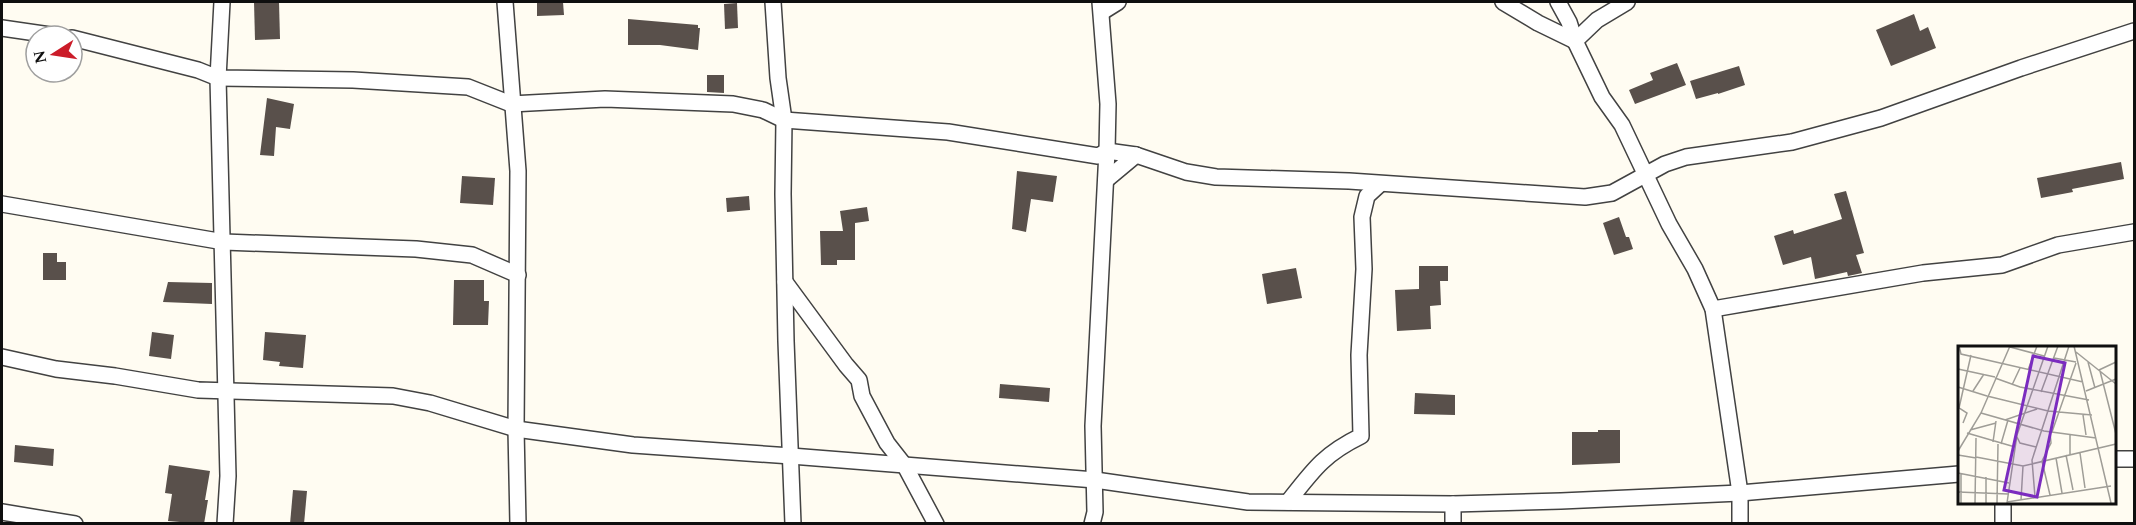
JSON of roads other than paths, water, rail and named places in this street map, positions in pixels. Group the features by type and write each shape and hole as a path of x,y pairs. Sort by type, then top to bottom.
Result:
{"street":[{"path":"222,2 218,78 224,242 228,476 225,524"},
{"path":"505,2 511,104 518,171 516,429 518,524"},
{"path":"773,2 778,78 784,120 785,282 794,524"},
{"path":"1092,524 1095,512 1093,426 1108,104 1101,7 1118,2"},
{"path":"1503,2 1512,5 1538,23 1575,40"},
{"path":"1558,2 1602,97 1622,125 1713,309 1740,493 1740,524"},
{"path":"1575,40 1597,20 1627,2"},
{"path":"2,28 24,31"},
{"path":"84,41 198,70 218,78 353,80 468,87 511,104 605,99 733,104 763,110 784,120 948,132 1098,156 1107,151 1136,155 1186,172 1216,177 1271,178 1585,197 1612,193 1646,174 1686,157 1792,142 1881,118 2134,31"},
{"path":"1106,180 1136,155"},
{"path":"1288,502 1318,463 1335,450 1361,436 1359,355 1364,269 1362,217 1367,196 1379,185"},
{"path":"2,204 224,242 416,249 472,255 518,275"},
{"path":"1713,309 1923,273 2002,265 2058,245 2134,232"},
{"path":"785,282 856,375 859,380 859,389 872,415 905,466 936,524"},
{"path":"2,357 56,369 198,390 393,396 430,403 516,429 633,445 1095,480 1248,501 1453,504 1740,493 1958,474"},
{"path":"2115,459 2134,459"},
{"path":"1453,504 1453,524"},
{"path":"2003,504 2003,524"},
{"path":"2,512 75,524"}]}
